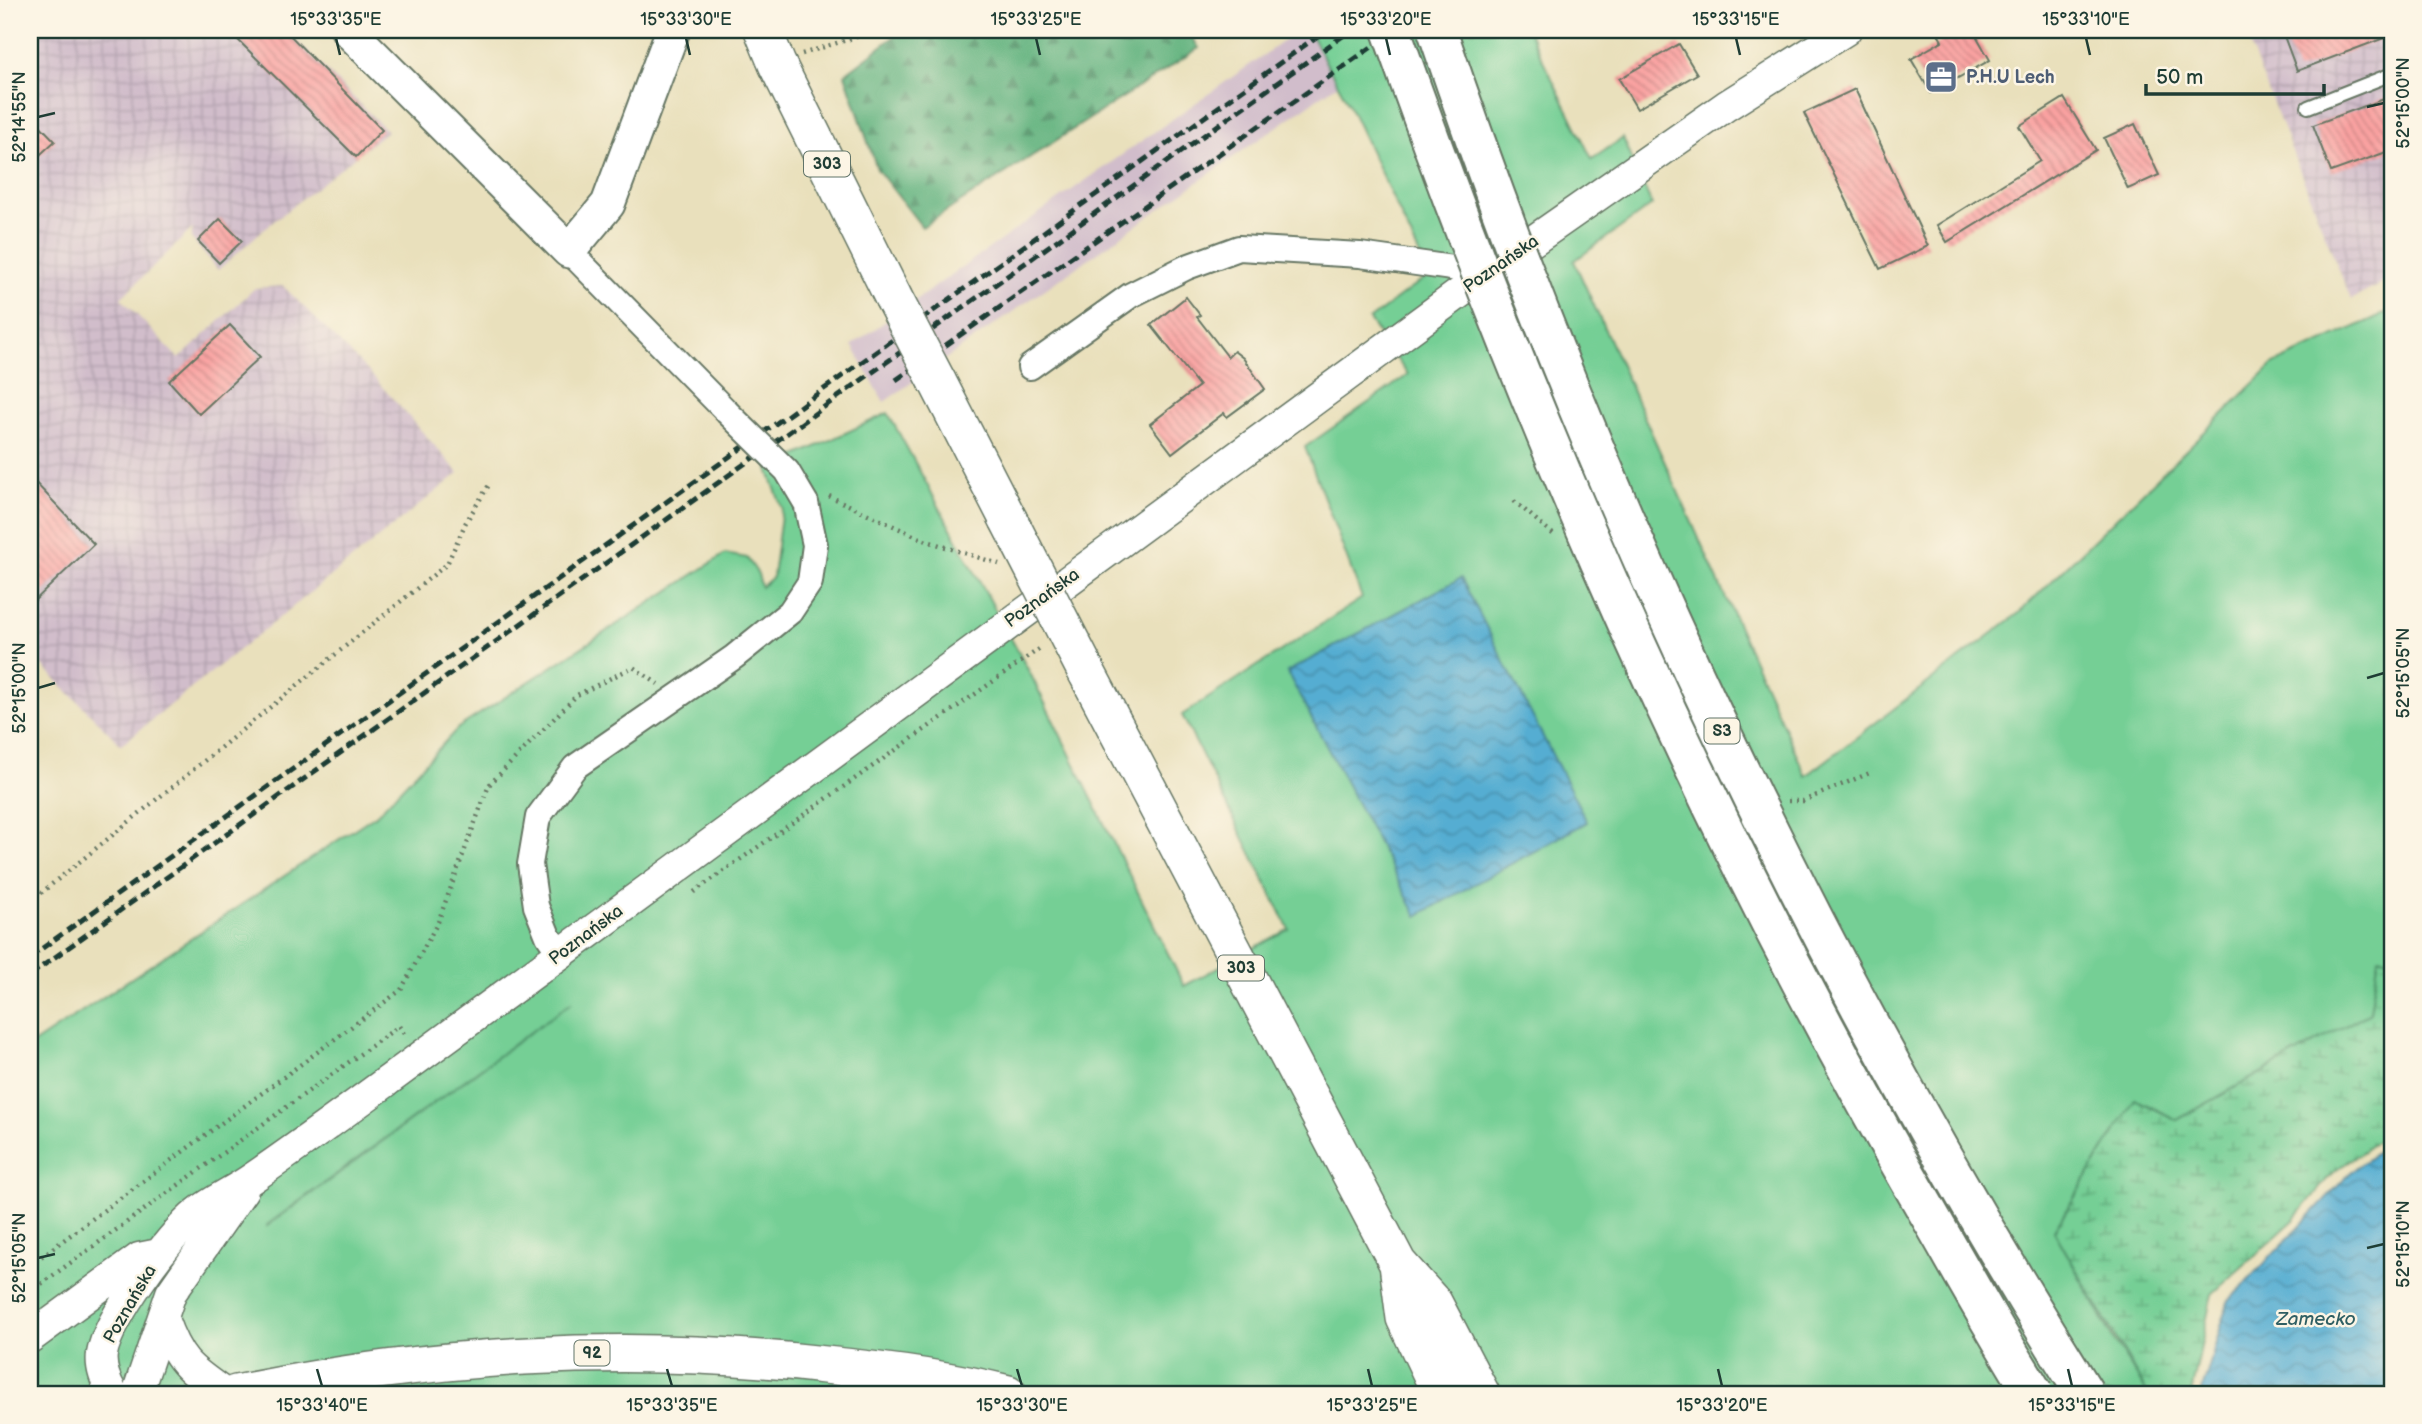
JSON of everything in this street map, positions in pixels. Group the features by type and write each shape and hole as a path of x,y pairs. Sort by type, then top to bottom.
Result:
{"highway":[{"name":"S3","path":"1391,30 1456,209 1555,461 1679,741 1835,1049 2035,1394"},
{"name":"S3","path":"1437,30 1496,195 1599,457 1718,724 1867,1021 1941,1154 2085,1394"}],"main road":[{"path":"348,30 569,251 608,204 673,30"},
{"name":"303","path":"763,30 777,64 893,298 1398,1264 1434,1304 1481,1394"},
{"name":"303","path":"1398,1264 1405,1318 1441,1394"},
{"name":"92","path":"236,1394 430,1362 509,1355 613,1352 715,1355 811,1363 929,1378 1008,1394"}],"street":[{"name":"Poznańska","path":"113,1394 103,1371 102,1353 122,1311 159,1254 171,1237 197,1213 249,1181 1487,273 1726,106 1846,30"},
{"path":"1030,367 1131,295 1187,268 1238,248 1360,255 1487,273"},
{"path":"560,954 548,936 536,906 530,864 537,817 575,767 734,657 790,612 810,582 815,545 806,503 787,471 569,251"},
{"name":"Poznańska","path":"136,1394 172,1293 249,1181"},
{"name":"Poznańska","path":"30,1338 139,1258 159,1254"},
{"name":"Poznańska","path":"163,1319 174,1351 191,1371 225,1394"}],"lane":[{"path":"2308,107 2392,74"}],"path":[{"path":"777,64 855,35 878,30"},
{"path":"30,902 447,564 466,522 489,485"},
{"path":"30,1265 401,990 438,922 489,785 577,695 633,667 676,696"}],"shaded area":[{"path":"30,30 286,30 387,131 264,229 218,270 191,238 193,228 121,298 179,359 255,288 283,286 368,371 459,473 121,745 30,653"},
{"path":"1299,30 1415,30 884,402 852,345"},
{"path":"2244,30 2392,30 2392,278 2351,300"}],"green space":[{"path":"903,30 1187,30 1199,48 922,227 877,169 845,74"},
{"path":"1308,30 1528,30 1592,159 1623,138 1652,205 1574,261 1806,776 2019,613 2274,364 2392,310 2392,960 2379,957 2370,1012 2177,1120 2135,1099 2054,1230 2114,1340 2148,1394 30,1394 30,1046 377,814 458,728 725,554 747,558 758,574 761,587 773,577 782,508 768,469 888,413 1032,677 1184,986 1289,929 1182,715 1362,598 1305,447 1408,375 1369,320 1429,275 1346,99","holes":["573,1001 267,1226 267,1225"]},
{"path":"2379,956 2392,960 2392,1131 2331,1174 2294,1220 2212,1294 2191,1394 2148,1394 2054,1231 2135,1099 2177,1120 2370,1012"}],"water":[{"path":"1461,578 1587,822 1417,916 1287,672"},
{"name":"Zamecko","path":"2392,1141 2392,1394 2201,1394 2228,1302 2352,1171"}],"building":[{"path":"228,30 285,30 382,130 356,157"},
{"name":"P.H.U Lech","path":"1936,30 1973,30 1990,60 1931,93 1911,59 1942,41"},
{"path":"2300,30 2392,30 2392,35 2297,71 2284,36"},
{"path":"1679,44 1697,74 1637,109 1619,79"},
{"path":"1855,89 1928,246 1880,269 1804,113"},
{"path":"2392,96 2392,150 2331,172 2313,125"},
{"path":"2064,98 2096,150 1947,242 1937,225 2040,161 2019,126"},
{"path":"30,115 55,141 30,164"},
{"path":"2135,124 2159,175 2128,189 2104,138"},
{"path":"220,219 242,241 219,263 198,241"},
{"path":"1186,297 1200,315 1197,317 1228,357 1234,351 1243,358 1265,389 1227,417 1224,413 1172,453 1150,424 1199,386 1151,325"},
{"path":"230,325 260,357 199,414 169,381"},
{"path":"30,477 94,544 30,605"}],"railway":[{"path":"30,957 1326,30"},
{"path":"30,975 1351,30"},
{"path":"896,380 1396,30"}],"place":[{"name":"P.H.U Lech","path":"1941,77"}]}
